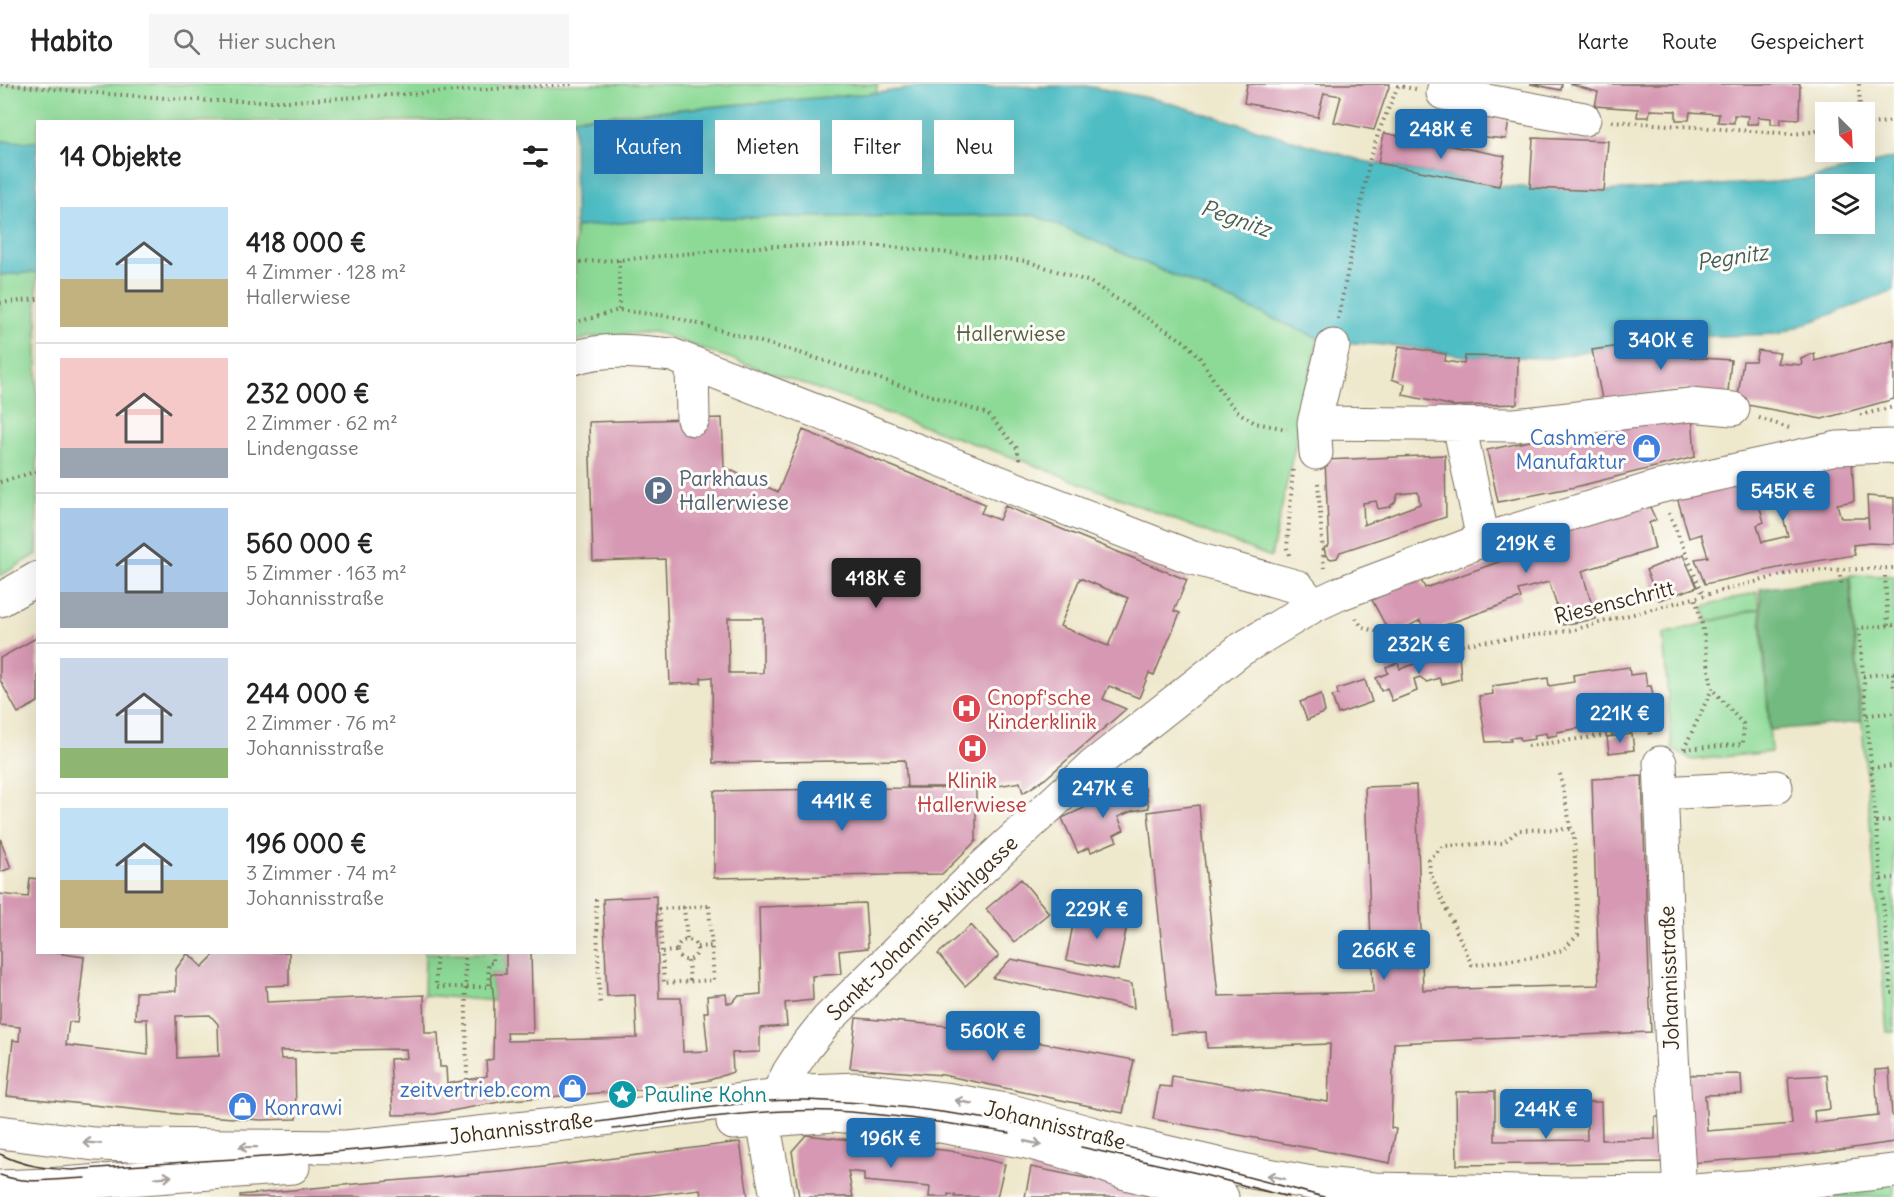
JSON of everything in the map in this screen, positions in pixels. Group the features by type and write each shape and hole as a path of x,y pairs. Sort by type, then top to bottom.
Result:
{"street":[{"path":"1444,88 1584,119"},
{"path":"1333,346 1304,443 1459,424 1515,425 1690,405 1733,409"},
{"path":"576,357 585,354 630,351 672,355 1193,558 1305,597"},
{"path":"692,363 693,419"},
{"path":"1459,424 1483,540"},
{"name":"Sankt-Johannis-Mühlgasse","path":"772,1107 804,1049 828,1019 981,869 1094,765 1305,597 1341,593 1483,540 1658,488 1837,448 1893,445"},
{"path":"0,600 36,579"},
{"path":"1668,769 1776,787"},
{"name":"Johannisstraße","path":"1668,769 1672,1054 1680,1192"},
{"name":"Johannisstraße","path":"0,1187 348,1164 772,1107 837,1089 858,1089 951,1100 1011,1111 1122,1142 1287,1179 1375,1193 1563,1195 1680,1192 1793,1184 1894,1171"},
{"path":"772,1107 766,1137 777,1197"},
{"name":"Johannisstraße","path":"0,1132 94,1144 346,1147 582,1122 772,1107 930,1124 1027,1142 1073,1154 1126,1173 1222,1197"}],"path":[{"path":"1,84 212,101 293,101 573,84"},
{"path":"1859,84 1860,102"},
{"path":"1333,346 1370,159 1398,85 1444,88"},
{"path":"1584,119 1792,134 1815,131"},
{"path":"1875,124 1894,121"},
{"path":"576,262 768,246 883,246 1026,261 1090,282 1185,342 1200,358 1223,394 1238,412 1255,423 1304,443"},
{"path":"619,260 619,310"},
{"path":"0,303 36,299"},
{"path":"576,322 619,310 674,317 800,353 988,414 1017,448 1024,493"},
{"path":"1304,443 1287,548 1305,597"},
{"path":"1304,443 1324,572 1305,597"},
{"path":"0,482 36,472"},
{"path":"1672,523 1703,595"},
{"name":"Riesenschritt","path":"1351,610 1362,627 1428,647 1449,646 1568,631 1797,571 1894,568"},
{"path":"1840,576 1841,585"},
{"path":"1885,576 1888,626"},
{"path":"1668,769 1743,744 1743,724 1713,689 1695,597"},
{"path":"1894,625 1859,628 1891,993 1894,993"},
{"path":"1863,676 1893,673 1894,691"},
{"path":"1668,769 1713,689"},
{"path":"1867,715 1894,713"},
{"path":"1528,746 1649,729 1668,769"},
{"path":"1871,768 1894,766"},
{"path":"1560,774 1574,836 1578,935 1563,950 1542,956 1472,964 1430,873 1429,860 1443,846 1503,843 1519,830 1571,829"},
{"path":"1876,822 1894,820"},
{"path":"1881,879 1894,878"},
{"path":"596,899 600,1006"},
{"path":"709,906 712,946 714,980 664,983 659,909 709,906"},
{"path":"684,908 687,940"},
{"path":"1886,933 1894,932"},
{"path":"677,951 680,943 687,940 693,941 697,947 696,956 688,961"},
{"path":"697,947 712,946"},
{"path":"662,952 677,951"},
{"path":"677,951 681,958 688,961"},
{"path":"436,954 436,987 489,987 488,963 493,963 493,954"},
{"path":"465,954 467,1080"},
{"path":"688,961 690,981"}],"green space":[{"path":"0,84 878,84 876,93 544,120 36,120 36,142 0,141"},
{"name":"Hallerwiese","path":"1034,215 1318,338 1271,557 1026,462 655,332 590,337 576,342 576,227 677,218"},
{"path":"36,272 36,555 0,576 0,275"},
{"path":"1850,575 1894,576 1894,1032 1887,1032"},
{"path":"1849,577 1861,722 1770,730 1760,589"},
{"path":"1757,592 1760,608 1707,622 1703,607"},
{"path":"1760,609 1771,752 1692,760 1672,748 1663,634"},
{"path":"425,954 506,954 506,974 491,974 494,1001 424,995"},
{"path":"1894,1179 1894,1197 1816,1197 1816,1194"}],"water":[{"name":"Pegnitz","path":"1086,86 1160,100 1363,161 1499,186 1604,191 1776,182 1815,177 1815,234 1875,234 1875,174 1828,174 1894,158 1894,291 1778,334 1686,337 1551,358 1465,356 1399,346 1342,342 1318,338 1034,215 677,218 576,227 576,120 556,120 913,88"},
{"path":"0,141 36,142 36,272 0,275"}],"building":[{"path":"1247,84 1390,84 1374,130 1334,122 1341,96 1324,93 1318,117 1244,103"},
{"path":"1530,84 1562,84 1561,90"},
{"path":"1569,84 1800,84 1799,119 1781,118 1781,124 1771,124 1771,118 1758,117 1758,124 1747,124 1748,116 1734,115 1734,123 1718,122 1719,114 1690,112 1689,120 1676,120 1676,111 1650,110 1649,117 1637,117 1638,109 1595,106 1598,92"},
{"path":"1468,115 1509,120 1506,139 1466,135"},
{"path":"1384,133 1505,156 1499,186 1378,163"},
{"path":"1533,138 1608,141 1604,191 1530,188"},
{"path":"1686,337 1687,357 1731,360 1727,403 1689,401 1690,388 1602,399 1592,350"},
{"path":"1894,339 1894,399 1822,419 1737,403 1743,361 1755,361 1758,350 1780,353 1777,363 1802,365 1801,359 1814,353 1815,361"},
{"path":"1399,346 1446,354 1445,361 1464,364 1465,356 1518,357 1517,404 1454,406 1403,395 1405,384 1392,379"},
{"path":"1692,413 1695,457 1575,487 1498,502 1487,450 1565,434"},
{"path":"722,418 724,467 778,492 803,430 985,504 981,513 999,520 1005,506 1187,580 1174,611 1180,613 1154,675 1149,673 1139,698 1109,686 1103,699 1126,709 1045,779 1023,793 1020,782 993,787 907,787 905,760 713,763 712,677 701,678 701,683 670,684 665,559 593,561 589,422","holes":["1080,578 1128,598 1108,646 1060,626","728,618 763,618 763,673 729,673"]},
{"path":"1445,455 1446,517 1340,552 1337,558 1331,559 1326,556 1324,548 1329,545 1325,460","holes":["1418,492 1420,504 1364,525 1363,503 1376,501 1378,509 1389,507 1395,502 1398,494"]},
{"path":"1852,459 1854,501 1837,504 1841,518 1868,518 1869,529 1867,496 1894,498 1894,544 1853,545 1855,555 1792,565 1705,584 1695,559 1708,557 1701,534 1689,538 1677,497 1751,477 1764,522 1757,525 1762,542 1788,536 1771,472"},
{"path":"1648,503 1656,520 1649,523 1655,549 1582,571 1596,619 1563,625 1549,582 1518,590 1521,598 1425,632 1420,620 1400,631 1397,626 1388,630 1372,600 1419,576 1425,588 1507,559 1505,548"},
{"path":"1683,555 1697,587 1659,600 1646,570"},
{"path":"36,638 36,703 18,713 0,680 0,658"},
{"path":"1459,655 1461,679 1442,684 1439,678 1427,682 1420,677 1414,679 1417,691 1392,701 1387,688 1381,691 1376,678 1388,673 1386,667 1398,663 1400,669 1432,658"},
{"path":"1629,667 1630,675 1645,673 1647,686 1651,686 1654,700 1649,701 1651,719 1637,721 1638,724 1626,725 1626,722 1615,724 1616,728 1602,730 1601,725 1591,727 1592,731 1581,732 1581,728 1557,732 1557,735 1547,737 1546,733 1534,735 1535,739 1521,741 1520,737 1510,738 1511,741 1486,742 1479,696 1493,694 1492,686 1548,678 1549,686 1574,682 1573,675"},
{"path":"1365,680 1372,702 1338,714 1332,696 1338,695 1337,689"},
{"path":"1321,694 1325,712 1307,720 1300,702"},
{"path":"1632,734 1634,750 1609,753 1607,737"},
{"path":"1642,776 1651,1032 1394,1043 1391,1128 1396,1129 1390,1163 1153,1119 1159,1086 1171,1087 1172,1076 1328,1102 1330,1044 1207,1048 1206,1032 1171,1034 1148,812 1199,805 1218,996 1373,992 1365,787 1416,785 1423,990 1599,985 1592,779"},
{"path":"976,788 976,841 942,874 714,878 714,791"},
{"path":"1145,788 1149,808 1132,811 1118,817 1124,830 1114,835 1117,841 1091,852 1089,847 1078,853 1062,818 1123,790 1123,792"},
{"path":"0,838 11,868 0,872"},
{"path":"30,878 36,879 36,954 84,957 77,1023 69,1022 66,1045 148,1055 147,1019 135,1019 136,992 176,991 176,969 187,954 202,967 215,954 289,954 289,985 266,986 267,1002 424,995 425,1033 438,1033 440,1067 446,1067 447,1084 487,1076 486,1061 493,1059 494,1001 491,974 506,974 506,954 531,954 533,1033 507,1033 508,1041 637,1038 635,995 607,996 603,899 656,896 659,998 681,998 683,1052 708,1051 704,1012 708,1012 707,996 726,994 727,1003 732,1003 738,996 761,994 759,907 865,903 868,948 839,951 841,974 812,976 813,1000 785,1003 787,1026 760,1028 760,1052 732,1053 733,1072 710,1080 662,1088 510,1100 435,1114 393,1115 390,1059 407,1058 406,1049 280,1051 281,1059 295,1059 296,1119 261,1120 178,1114 7,1096 13,1040 19,1041 20,1027 0,1025 0,894 28,897","holes":["210,1015 218,1024 219,1056 177,1058 176,1016"]},
{"path":"1021,879 1049,913 1014,942 986,909"},
{"path":"1076,910 1128,920 1118,970 1066,960"},
{"path":"971,925 999,956 965,986 938,954"},
{"path":"1011,959 1132,984 1134,1008 993,978"},
{"path":"856,1018 949,1026 1134,1060 1123,1113 943,1075 850,1068"},
{"path":"1889,1069 1894,1142 1818,1153 1690,1163 1688,1075 1741,1074 1742,1094 1705,1095 1707,1131 1792,1124 1788,1077 1827,1075 1830,1109 1814,1111 1815,1123 1878,1116 1875,1070"},
{"path":"1495,1091 1495,1141 1587,1140 1586,1102 1601,1102 1602,1140 1655,1139 1655,1117 1668,1117 1668,1162 1457,1165 1456,1092"},
{"path":"806,1135 951,1151 1005,1164 997,1197 955,1197 955,1195 948,1194 948,1197 929,1197 930,1187 864,1181 864,1173 848,1171 853,1197 799,1197 792,1151"},
{"path":"740,1142 748,1197 701,1197 700,1189 634,1197 240,1197 240,1195 355,1184 512,1171"},
{"path":"1031,1167 1140,1189 1164,1197 1025,1197"}],"tram line":[{"path":"0,1154 35,1166 72,1170 416,1145 739,1104 806,1100 872,1104 1003,1121 1132,1148 1324,1197"},
{"path":"613,1129 778,1111 833,1111 877,1114 1010,1133"},
{"path":"1081,1147 1197,1173 1288,1197"},
{"path":"0,1175 31,1181 85,1178"}],"place":[{"name":"Cashmere Manufaktur","path":"1647,449"},
{"name":"Parkhaus Hallerwiese","path":"658,490"},
{"name":"Cnopf'sche Kinderklinik","path":"966,709"},
{"name":"Klinik Hallerwiese","path":"972,749"},
{"name":"zeitvertrieb.com","path":"572,1089"},
{"name":"Pauline Kohn","path":"623,1094"},
{"name":"Konrawi","path":"243,1107"}]}
